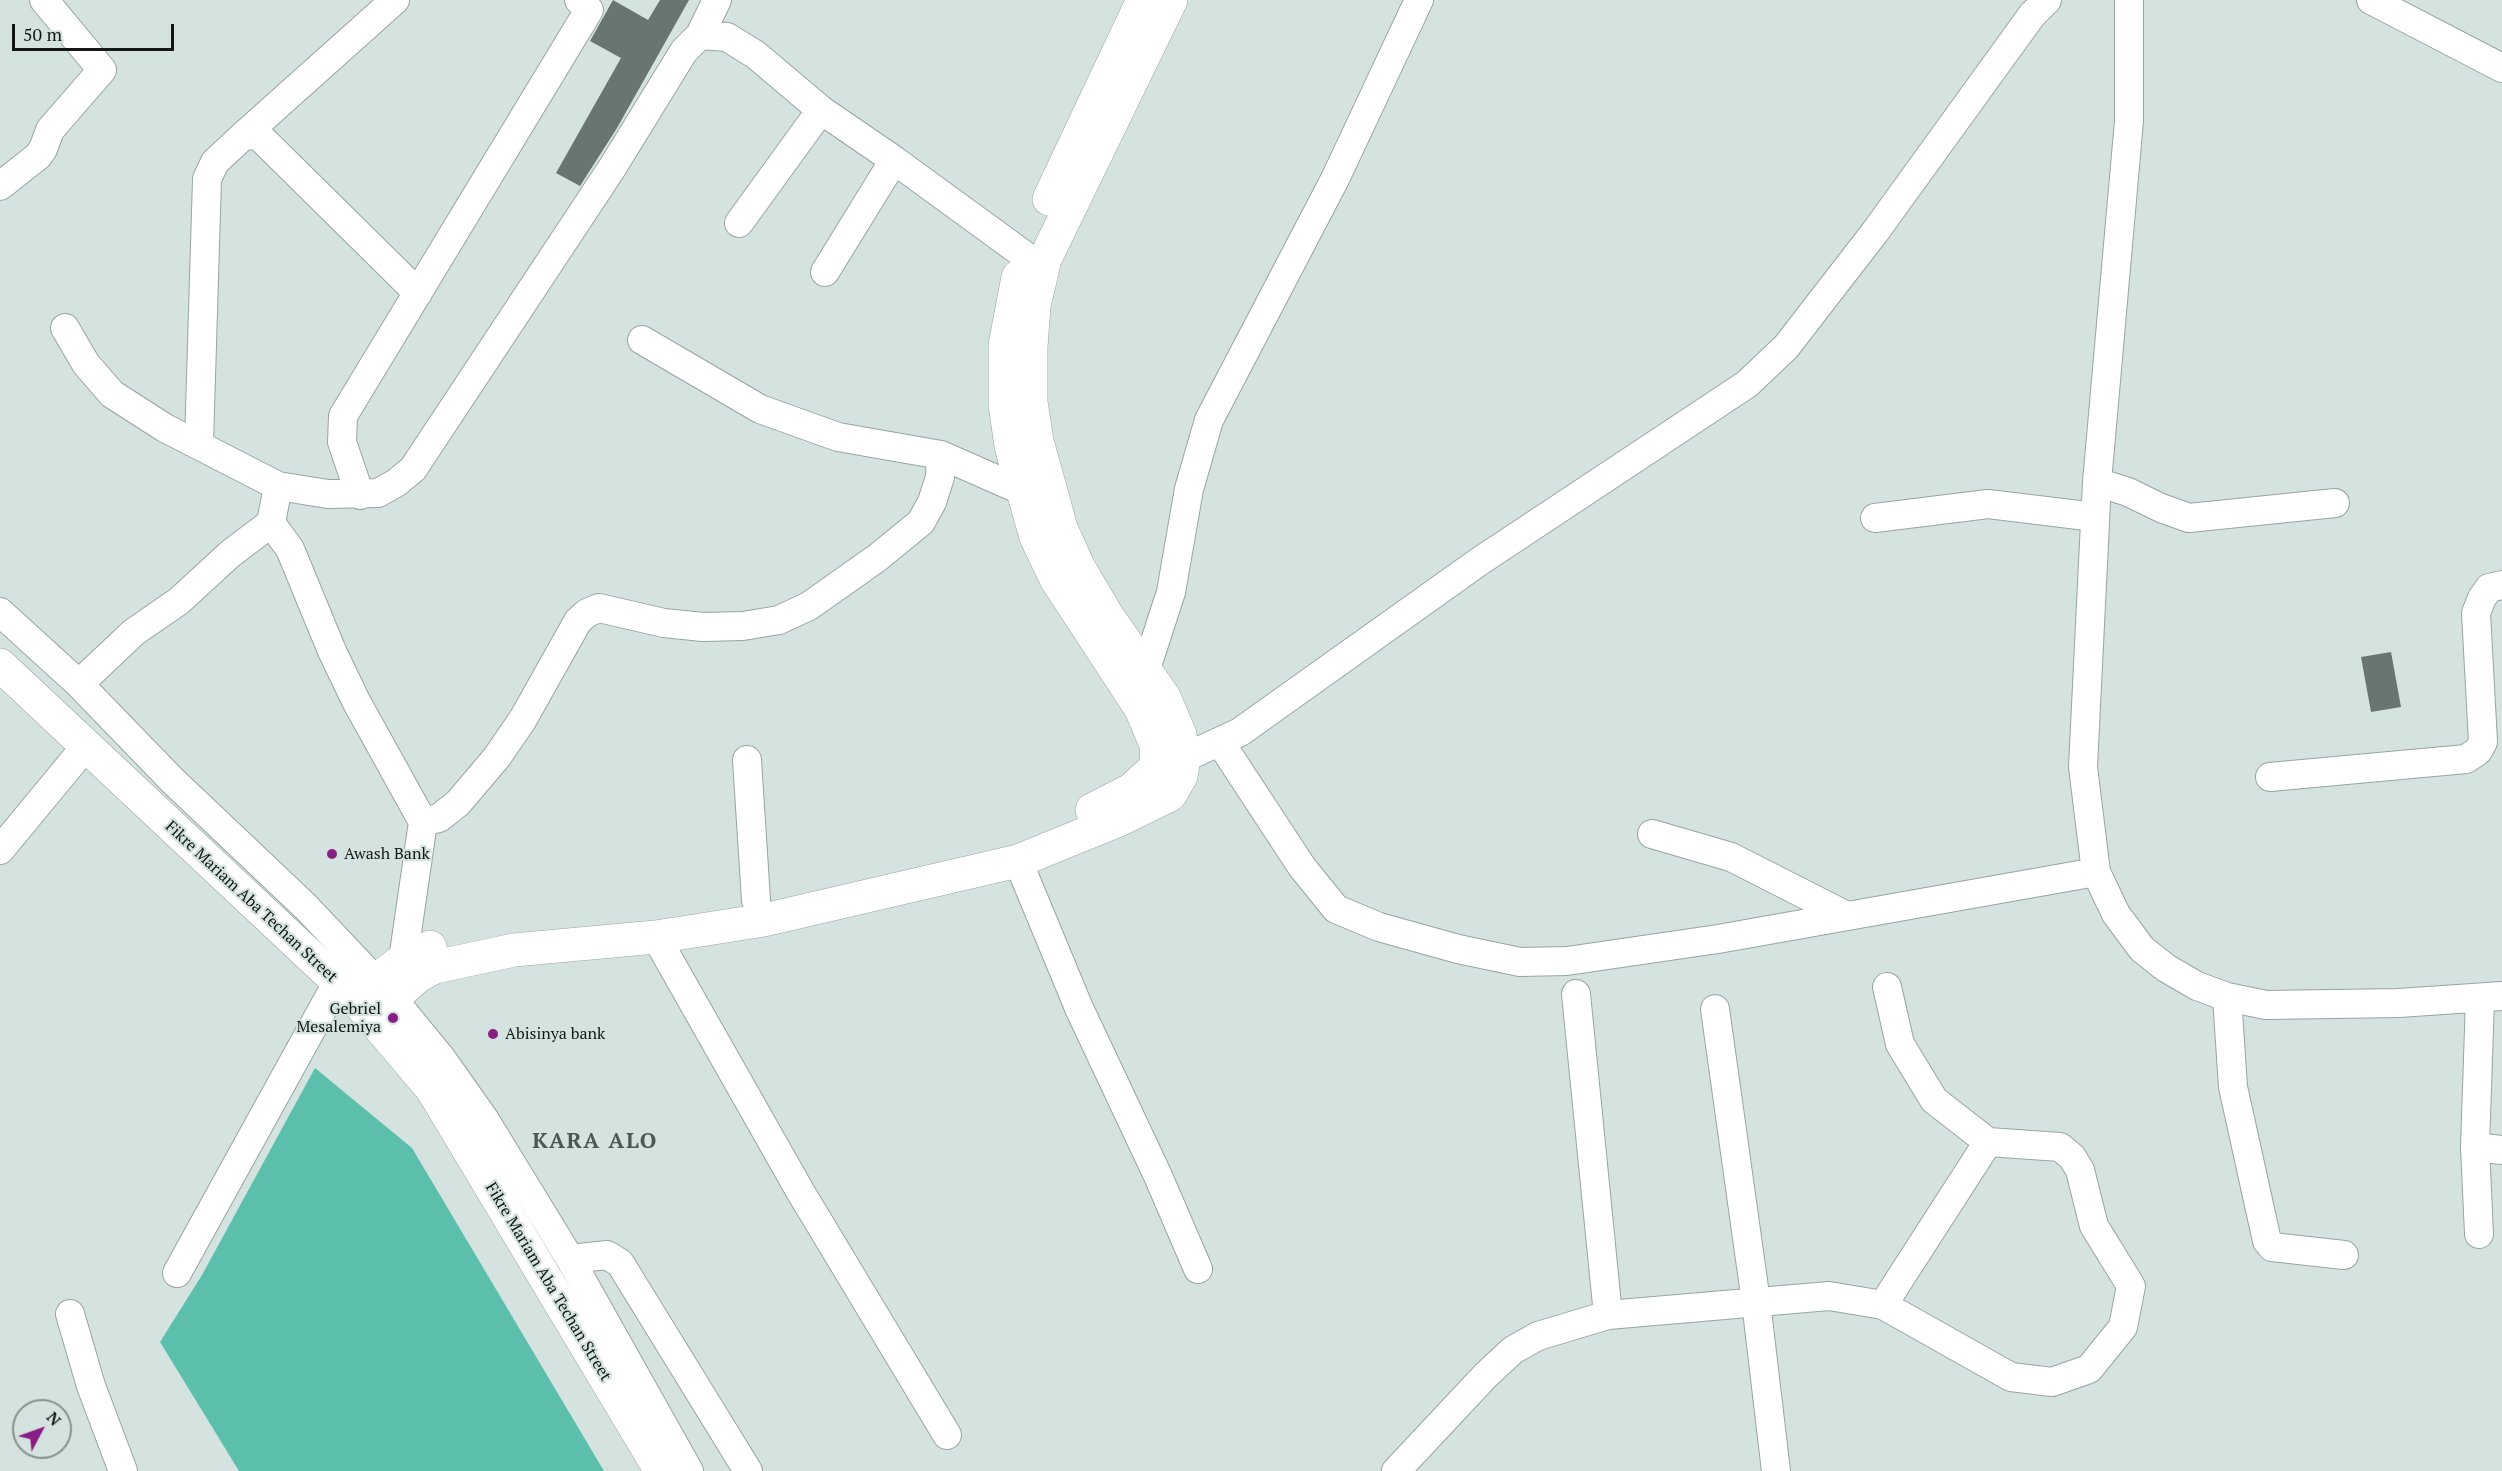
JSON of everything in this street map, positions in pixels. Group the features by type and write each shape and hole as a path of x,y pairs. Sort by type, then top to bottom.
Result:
{"main road":[{"path":"366,996 435,967 465,958 514,950 656,937 764,920 1018,861 1119,820 1170,795 1181,776 1156,745 1141,709 1056,579 1036,537 1011,446 1005,404 1005,345 1023,254 1143,0"},
{"path":"366,996 404,960 426,948 455,939 644,918 756,900 1008,842 1053,827 1131,790 1170,762 1176,725 1164,697 1108,617 1078,566 1061,528 1037,441 1031,402 1031,347 1034,306 1045,259 1171,0"},
{"name":"Fikre Mariam Aba Techan Street","path":"0,665 86,746 366,996 432,1089 661,1471"}],"street":[{"path":"0,186 38,156 50,130 102,70 44,0"},
{"path":"198,443 207,179 215,162 243,135 395,0"},
{"path":"360,495 342,442 343,416 589,10 579,0"},
{"path":"65,328 86,364 112,394 165,428 278,486 328,494 378,493 396,483 413,469 612,168 684,51 700,35 717,0"},
{"path":"1146,669 1171,592 1189,489 1209,420 1335,179 1419,0"},
{"path":"1170,762 1220,742 1249,725 1480,561 1747,384 1786,347 1875,232 2032,15 2047,0"},
{"path":"2129,0 2129,121 2097,482 2083,767 2096,872 2115,914 2142,950 2166,968 2197,986 2227,997 2266,1005 2491,997 2489,1149 2479,1234"},
{"path":"2371,0 2502,68"},
{"path":"700,35 727,37 756,55 821,110 1023,254"},
{"path":"739,223 821,110"},
{"path":"243,135 258,135 418,293"},
{"path":"825,272 894,160"},
{"path":"642,340 760,409 837,437 941,454 1023,491"},
{"path":"423,822 439,818 458,803 497,757 523,719 578,621 587,613 599,608 664,623 703,627 742,626 779,620 808,606 848,579 921,522 933,502 940,477 941,454"},
{"path":"2097,482 2128,492 2175,514 2189,518 2335,503"},
{"path":"79,684 134,632 179,601 230,554 271,522 278,486"},
{"path":"1875,518 1988,504 2095,517"},
{"path":"271,522 290,549 332,651 356,701 423,822 404,960"},
{"path":"2270,777 2466,759 2478,751 2484,742 2476,613 2489,588 2502,585"},
{"path":"0,612 79,684 172,780 306,907 366,996 441,1059 485,1120 570,1259 689,1471"},
{"path":"1220,742 1302,867 1336,909 1379,927 1458,949 1520,962 1567,961 1718,939 2096,872"},
{"path":"0,850 86,746"},
{"path":"747,760 756,900"},
{"path":"1652,834 1731,857 1847,916"},
{"path":"1018,861 1079,1008 1149,1156 1198,1269"},
{"path":"656,937 800,1191 947,1435"},
{"path":"1396,1471 1486,1375 1513,1350 1538,1336 1608,1315 1829,1296 1883,1305 2011,1377 2052,1382 2089,1369 2123,1327 2131,1286 2094,1226 2080,1170 2072,1157 2060,1147 1988,1142 1934,1100 1900,1044 1887,987"},
{"path":"1576,994 1608,1315"},
{"path":"177,1273 366,996"},
{"path":"2227,997 2233,1086 2267,1241 2272,1247 2344,1255"},
{"path":"1715,1009 1756,1302 1776,1471"},
{"path":"1883,1305 1988,1142"},
{"path":"570,1259 607,1255 620,1263 748,1471"},
{"path":"70,1314 91,1386 123,1471"}],"green space":[{"path":"315,1068 412,1148 604,1471 239,1471 160,1342 202,1275"}],"building":[{"path":"613,0 648,20 660,0 689,0 617,128 580,186 556,173 621,58 590,41"},
{"path":"2391,652 2401,707 2371,712 2361,657"}],"place":[{"name":"Awash Bank","path":"332,854"},
{"name":"Gebriel Mesalemiya","path":"393,1018"},
{"name":"Abisinya bank","path":"493,1034"}],"district":[{"name":"KARA ALO","path":"595,1142"}]}
